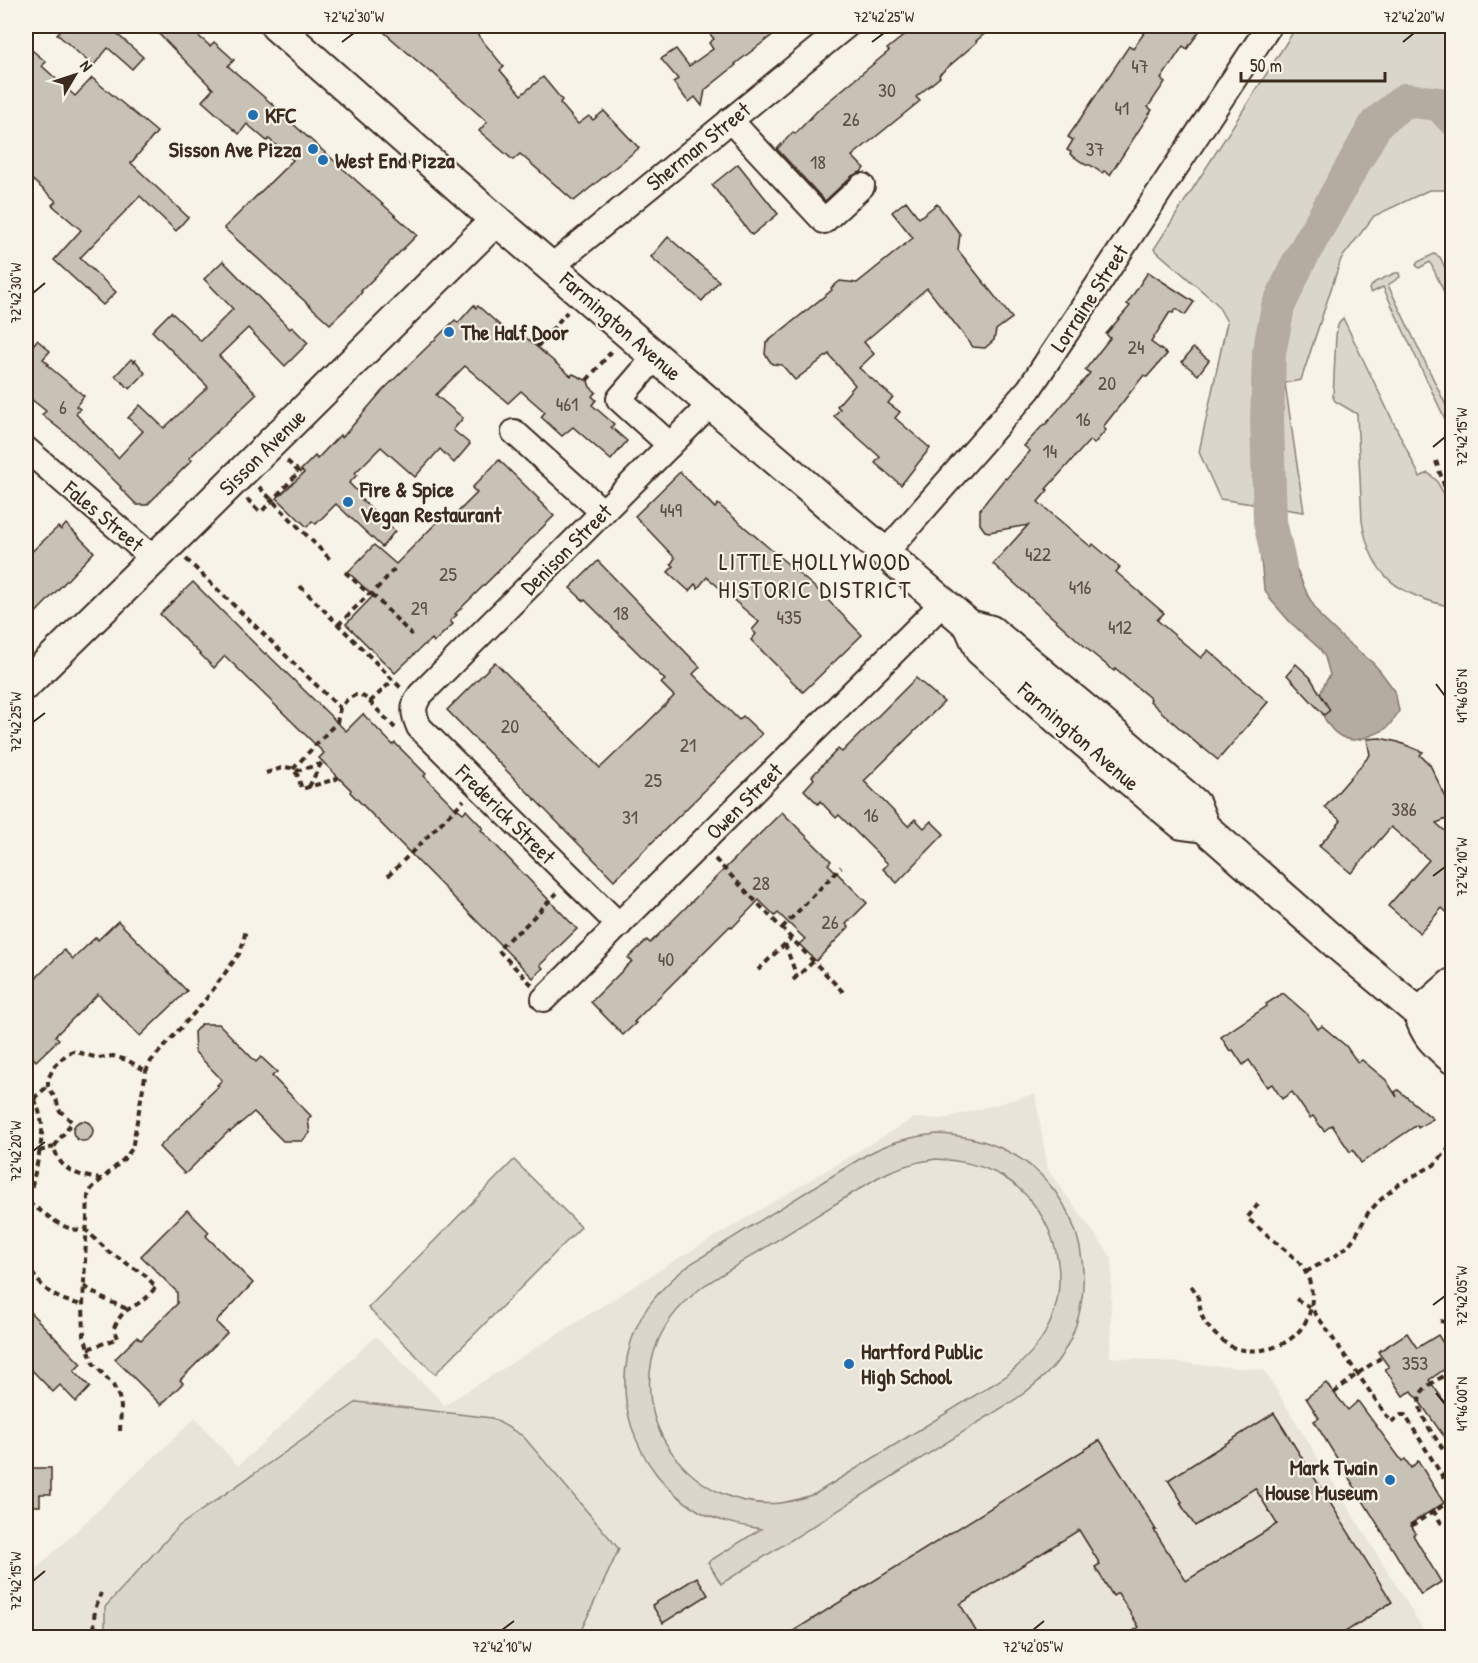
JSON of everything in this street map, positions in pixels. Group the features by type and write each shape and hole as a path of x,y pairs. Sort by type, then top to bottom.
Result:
{"main road":[{"name":"Farmington Avenue","path":"276,26 496,220 969,625 980,650 1061,722 1182,824 1204,827 1419,1013 1431,1016 1452,1029"},
{"name":"Sisson Avenue","path":"29,673 169,558 496,220"},
{"path":"1419,1013 1452,984"},
{"name":"Farmington Avenue","path":"1419,1013 1424,1028 1431,1038 1452,1058"}],"street":[{"name":"Sherman Street","path":"552,267 846,26"},
{"name":"Lorraine Street","path":"885,553 1029,389 1269,26"},
{"path":"730,120 824,221 861,186"},
{"path":"656,356 619,399 670,445"},
{"name":"Denison Street","path":"411,692 603,512 711,404"},
{"path":"514,432 603,512"},
{"name":"Fales Street","path":"26,449 169,558"},
{"name":"Owen Street","path":"539,992 619,925 943,603"},
{"name":"Frederick Street","path":"411,692 415,718 419,727 619,925"}],"path":[{"path":"537,347 567,312"},
{"path":"587,380 612,351"},
{"path":"244,496 261,512 299,472 284,458"},
{"path":"1436,461 1452,504"},
{"path":"256,484 330,559"},
{"path":"169,558 340,708"},
{"path":"338,624 398,566"},
{"path":"345,572 412,635"},
{"path":"300,586 393,680 411,692"},
{"path":"370,702 393,680"},
{"path":"295,770 337,723 340,708 355,695 363,696 399,732"},
{"path":"266,773 285,767 295,770 322,763 309,787"},
{"path":"295,770 302,789 338,777"},
{"path":"387,876 465,799"},
{"path":"712,856 846,995"},
{"path":"782,928 841,867"},
{"path":"539,992 498,950 557,893"},
{"path":"120,1431 119,1397 113,1384 93,1363 82,1325 88,1196 93,1188 132,1149 146,1071 157,1052 202,1003 239,954 246,929"},
{"path":"758,970 791,938"},
{"path":"785,944 795,979 813,961"},
{"path":"39,1151 54,1147 72,1122 59,1110 48,1086 48,1079 55,1065 68,1053 73,1051 98,1058 113,1056 127,1060 146,1071"},
{"path":"34,1098 48,1086"},
{"path":"26,1090 34,1098 42,1127 27,1205 42,1211 63,1227 74,1231 86,1230 109,1252 145,1275 156,1287 146,1298 119,1316 114,1328 118,1338 88,1349"},
{"path":"1306,1272 1348,1246 1379,1201 1399,1184 1434,1165 1452,1145"},
{"path":"54,1147 56,1157 62,1166 80,1175 102,1179"},
{"path":"1191,1286 1200,1298 1202,1317 1210,1328 1231,1346 1244,1351 1274,1348 1286,1343 1301,1328 1311,1308 1312,1288 1306,1272 1297,1260 1247,1218 1259,1203"},
{"path":"26,1264 34,1277 50,1294 65,1301 83,1305"},
{"path":"84,1285 102,1298 127,1309"},
{"path":"1296,1299 1311,1308 1391,1422 1401,1415 1405,1416 1452,1492"},
{"path":"1440,1321 1452,1323"},
{"path":"1334,1393 1357,1374 1382,1358"},
{"path":"1443,1449 1426,1421 1419,1404 1422,1392 1452,1371"},
{"path":"1411,1526 1452,1500"},
{"path":"1433,1511 1443,1526"},
{"path":"99,1638 96,1633 94,1610 101,1593"}],"shaded area":[{"path":"1297,26 1452,26 1452,190 1429,190 1374,216 1341,259 1301,380 1285,383 1304,512 1220,499 1199,452 1227,322 1217,304 1154,249"},
{"path":"1434,254 1440,257 1452,283 1452,309 1430,262 1419,268 1416,265"},
{"path":"1399,273 1400,277 1388,285 1452,418 1452,434 1383,287 1371,293 1369,289 1375,282"},
{"path":"1343,318 1420,477 1428,473 1436,480 1452,508 1452,607 1417,597 1403,590 1390,581 1372,557 1362,521 1357,414 1335,401 1333,397 1336,335 1338,325"},
{"path":"1270,522 1285,527 1288,549 1308,596 1320,616 1373,663 1395,691 1399,711 1382,731 1361,739 1346,739 1333,731 1324,718 1320,696 1330,675 1325,657 1320,649 1290,622 1270,599 1264,588 1257,523"},
{"name":"Hartford Public High School","path":"1035,1094 1048,1170 1112,1258 1110,1357 1264,1370 1428,1637 34,1638 33,1572 195,1418 238,1466 376,1336 445,1405 674,1261 914,1118 942,1119"},
{"path":"937,1134 981,1141 1007,1151 1034,1169 1055,1191 1071,1218 1080,1248 1083,1278 1080,1309 1070,1339 1050,1371 1016,1399 721,1584 708,1562 761,1529 721,1520 699,1511 676,1495 656,1474 642,1451 631,1425 626,1398 625,1370 631,1343 642,1316 664,1287 692,1263 866,1155 900,1141","holes":["936,1159 973,1164 994,1172 1014,1184 1031,1201 1044,1220 1053,1242 1058,1265 1059,1288 1054,1311 1037,1346 1005,1377 815,1494 780,1503 748,1502 720,1492 694,1477 674,1455 659,1430 651,1402 650,1372 658,1341 672,1317 705,1285 877,1178 913,1163"]},
{"path":"514,1160 581,1227 435,1374 368,1308"},
{"path":"357,1402 492,1418 523,1436 619,1549 578,1637 105,1637 105,1607 179,1526"}],"building":[{"path":"64,26 108,26 143,57 132,69 108,48 93,66 57,34"},
{"path":"151,26 187,26 210,46 214,42 234,60 228,66 417,235 330,324 224,228 293,160 247,124 239,134 202,101 213,89"},
{"path":"377,26 488,26 477,34 504,67 500,70 521,95 543,77 562,100 560,103 578,124 589,116 593,120 604,111 639,148 574,201 520,154 513,160 479,131 487,122"},
{"path":"719,26 784,26 705,90 702,106 695,97 689,102 686,99 673,82 678,79 661,59 676,49 689,66 713,49 709,43 714,39 709,33"},
{"path":"916,26 994,26 916,97 920,101 852,156 864,168 825,201 777,149 793,132 795,134 819,109"},
{"path":"1149,26 1203,26 1187,49 1183,46 1161,79 1165,82 1148,107 1152,110 1110,175 1104,171 1102,173 1070,154 1071,152 1067,150 1073,140 1068,137 1129,46 1133,49"},
{"path":"26,45 46,62 42,66 75,96 92,78 157,132 131,163 188,217 176,231 140,196 80,258 116,292 103,305 54,260 81,230 52,205 56,201 26,174"},
{"path":"738,164 778,214 752,235 712,185"},
{"path":"906,201 919,218 937,204 960,234 958,250 1012,318 996,330 994,340 985,348 973,347 927,288 864,342 874,354 859,368 893,397 888,403 900,412 895,418 930,448 901,485 875,463 880,457 834,416 840,409 837,406 855,385 829,354 795,380 782,365 772,364 765,354 766,343 832,290 831,288 840,281 857,283 913,238 892,212"},
{"path":"668,237 719,281 702,301 651,257"},
{"path":"223,261 290,329 292,327 308,343 285,366 248,328 219,356 257,394 189,458 192,460 147,505 137,505 70,437 42,415 46,411 26,395 26,345 30,349 37,340 50,351 43,359 49,364 47,365 84,396 76,406 80,409 76,414 118,458 143,431 128,418 140,405 164,428 208,387 152,331 171,312 201,341 233,309 204,279"},
{"path":"1148,272 1194,302 1185,315 1176,309 1173,313 1170,312 1151,342 1167,354 1147,377 1144,375 1103,427 1106,430 1094,444 1090,440 1046,489 1048,490 1038,502 1091,547 1093,544 1120,567 1116,572 1164,613 1157,620 1201,658 1208,650 1268,702 1218,760 1157,708 1150,701 1151,699 1092,653 993,564 1028,525 989,532 985,531 980,524 980,509 1030,451 1024,446 1090,373 1085,370 1110,338 1106,334 1130,306 1127,304"},
{"path":"474,305 512,336 517,330 571,376 573,374 588,381 590,387 596,392 592,396 596,400 592,405 614,424 611,427 627,441 611,460 573,427 562,436 541,417 545,412 521,391 508,403 465,366 436,395 463,418 453,430 470,444 454,463 440,449 415,477 381,447 355,473 357,475 349,483 361,495 359,497 395,531 382,547 336,504 316,524 312,521 307,527 277,498 304,473 301,470 315,456 317,459 340,435 342,438 382,391 455,320 458,323"},
{"path":"1193,348 1209,360 1198,375 1182,362"},
{"path":"131,359 134,362 135,360 145,373 130,389 115,376"},
{"path":"499,460 554,516 455,614 457,615 450,621 453,624 434,642 432,639 425,644 395,673 346,624 373,596 348,572 374,545 396,564 443,516 449,521 477,493 472,488"},
{"path":"680,472 715,508 718,504 819,591 862,635 803,692 751,640 756,634 752,630 759,622 707,577 698,588 695,584 689,591 668,572 674,566 671,564 675,558 635,516"},
{"path":"66,524 94,552 26,623 26,557 58,527 61,530"},
{"path":"598,561 700,667 693,674 739,720 743,716 762,734 614,880 447,710 495,662 600,768 644,726 674,696 661,683 665,680 585,600 570,588"},
{"path":"193,582 346,731 363,714 426,774 424,776 457,810 463,813 466,810 483,828 481,830 577,929 540,965 543,968 533,978 350,792 351,790 319,758 324,753 225,656 214,668 160,614"},
{"path":"1296,664 1310,677 1330,710 1324,715 1287,675"},
{"path":"916,678 944,702 864,781 908,826 915,819 924,828 931,821 944,834 897,883 883,869 888,864 839,815 836,818 820,801 818,804 804,790 814,779 812,776 838,749 842,752"},
{"path":"1380,738 1423,752 1420,755 1430,765 1452,810 1452,817 1436,823 1452,837 1452,917 1442,908 1420,933 1388,906 1429,860 1391,827 1351,873 1319,846 1341,821 1325,807 1370,755 1367,739"},
{"path":"782,812 831,861 828,864 867,903 846,924 849,927 816,961 799,944 805,939 778,913 775,916 759,900 732,928 730,926 623,1035 591,1002 632,961 628,958 647,940 650,943"},
{"path":"118,921 187,991 140,1036 98,994 55,1036 59,1039 36,1061 26,1050 26,988 64,950 73,959 96,937 98,940"},
{"path":"1283,993 1307,1014 1318,1029 1322,1026 1346,1046 1358,1063 1362,1060 1386,1080 1397,1097 1395,1092 1398,1090 1433,1119 1418,1128 1417,1125 1361,1163 1353,1150 1350,1152 1332,1125 1324,1131 1313,1116 1310,1118 1292,1092 1282,1099 1272,1084 1267,1087 1249,1060 1243,1065 1221,1037"},
{"path":"201,1024 219,1024 256,1062 261,1057 277,1072 272,1076 311,1116 308,1119 310,1133 302,1141 283,1141 254,1112 229,1131 185,1174 159,1147 204,1103 202,1102 219,1086 217,1085 222,1080 195,1052 194,1032"},
{"path":"83,1121 90,1124 93,1131 90,1138 83,1141 76,1138 73,1131 76,1124"},
{"path":"187,1210 209,1232 206,1236 253,1283 216,1322 227,1333 180,1380 183,1383 161,1405 115,1359 137,1337 141,1340 177,1304 177,1292 141,1256"},
{"path":"26,1308 81,1364 74,1371 90,1387 76,1402 60,1385 53,1392 26,1364"},
{"path":"1407,1333 1417,1348 1438,1335 1452,1357 1452,1364 1429,1380 1452,1412 1452,1448 1412,1391 1403,1396 1385,1369 1389,1367 1378,1352"},
{"name":"Mark Twain House Museum","path":"1326,1383 1348,1410 1358,1401 1402,1461 1405,1459 1411,1468 1418,1461 1444,1503 1410,1524 1416,1533 1413,1535 1441,1582 1421,1595 1314,1421 1319,1418 1306,1398"},
{"path":"1274,1413 1392,1602 1336,1638 1123,1638 1139,1627 1118,1593 1113,1596 1095,1567 1100,1564 1079,1530 960,1604 980,1638 782,1638 1100,1440 1186,1581 1277,1524 1255,1488 1195,1526 1168,1480"},
{"path":"26,1468 51,1468 51,1494 40,1494 40,1506 26,1506"},
{"path":"697,1577 708,1595 663,1623 652,1605"}],"waterway":[{"path":"1280,567 1270,522 1267,421 1269,353 1278,307 1298,263 1376,124 1405,100 1439,104 1452,118"}],"place":[{"name":"KFC","path":"253,115"},
{"name":"Sisson Ave Pizza","path":"313,149"},
{"name":"West End Pizza","path":"323,160"},
{"name":"The Half Door","path":"449,332"},
{"name":"Fire & Spice Vegan Restaurant","path":"348,502"},
{"name":"Hartford Public High School","path":"849,1364"},
{"name":"Mark Twain House Museum","path":"1390,1480"}],"district":[{"name":"LITTLE HOLLYWOOD HISTORIC DISTRICT","path":"815,575"}]}
